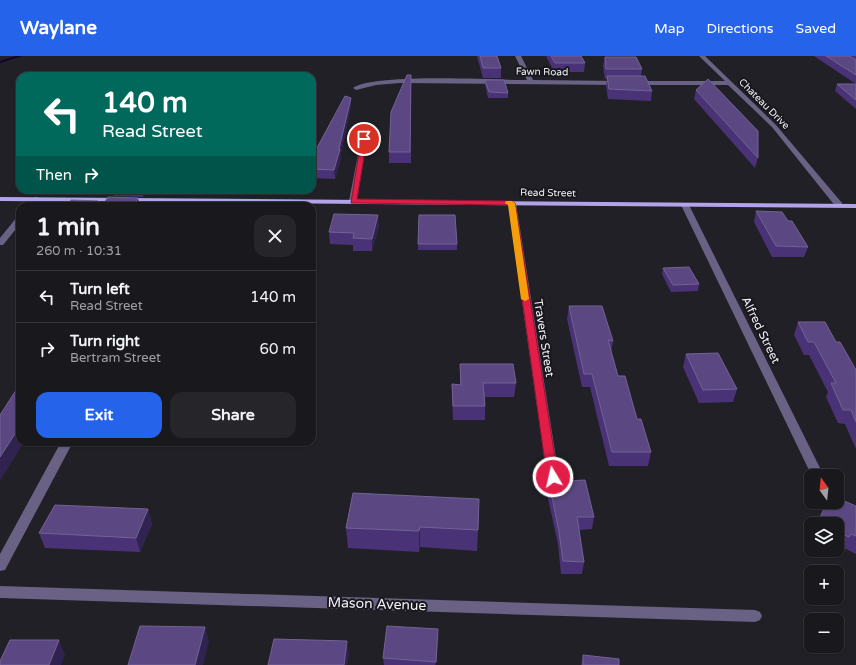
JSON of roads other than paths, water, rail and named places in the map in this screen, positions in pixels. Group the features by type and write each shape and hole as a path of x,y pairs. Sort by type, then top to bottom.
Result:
{"main road":[{"name":"Read Street","path":"0,198 158,202"},
{"name":"Read Street","path":"276,202 353,201 856,206"}],"street":[{"path":"518,56 530,81"},
{"name":"Chateau Drive","path":"702,56 774,126 839,206"},
{"name":"Fawn Road","path":"356,88 376,83 400,81 730,83"},
{"path":"353,201 364,139"},
{"name":"Travers Street","path":"512,203 553,477"},
{"name":"Alfred Street","path":"685,204 814,468"},
{"path":"0,243 16,224"},
{"path":"0,566 65,446"},
{"name":"Mason Avenue","path":"0,592 755,616"}],"waterway":[{"path":"0,62 20,56"}]}
